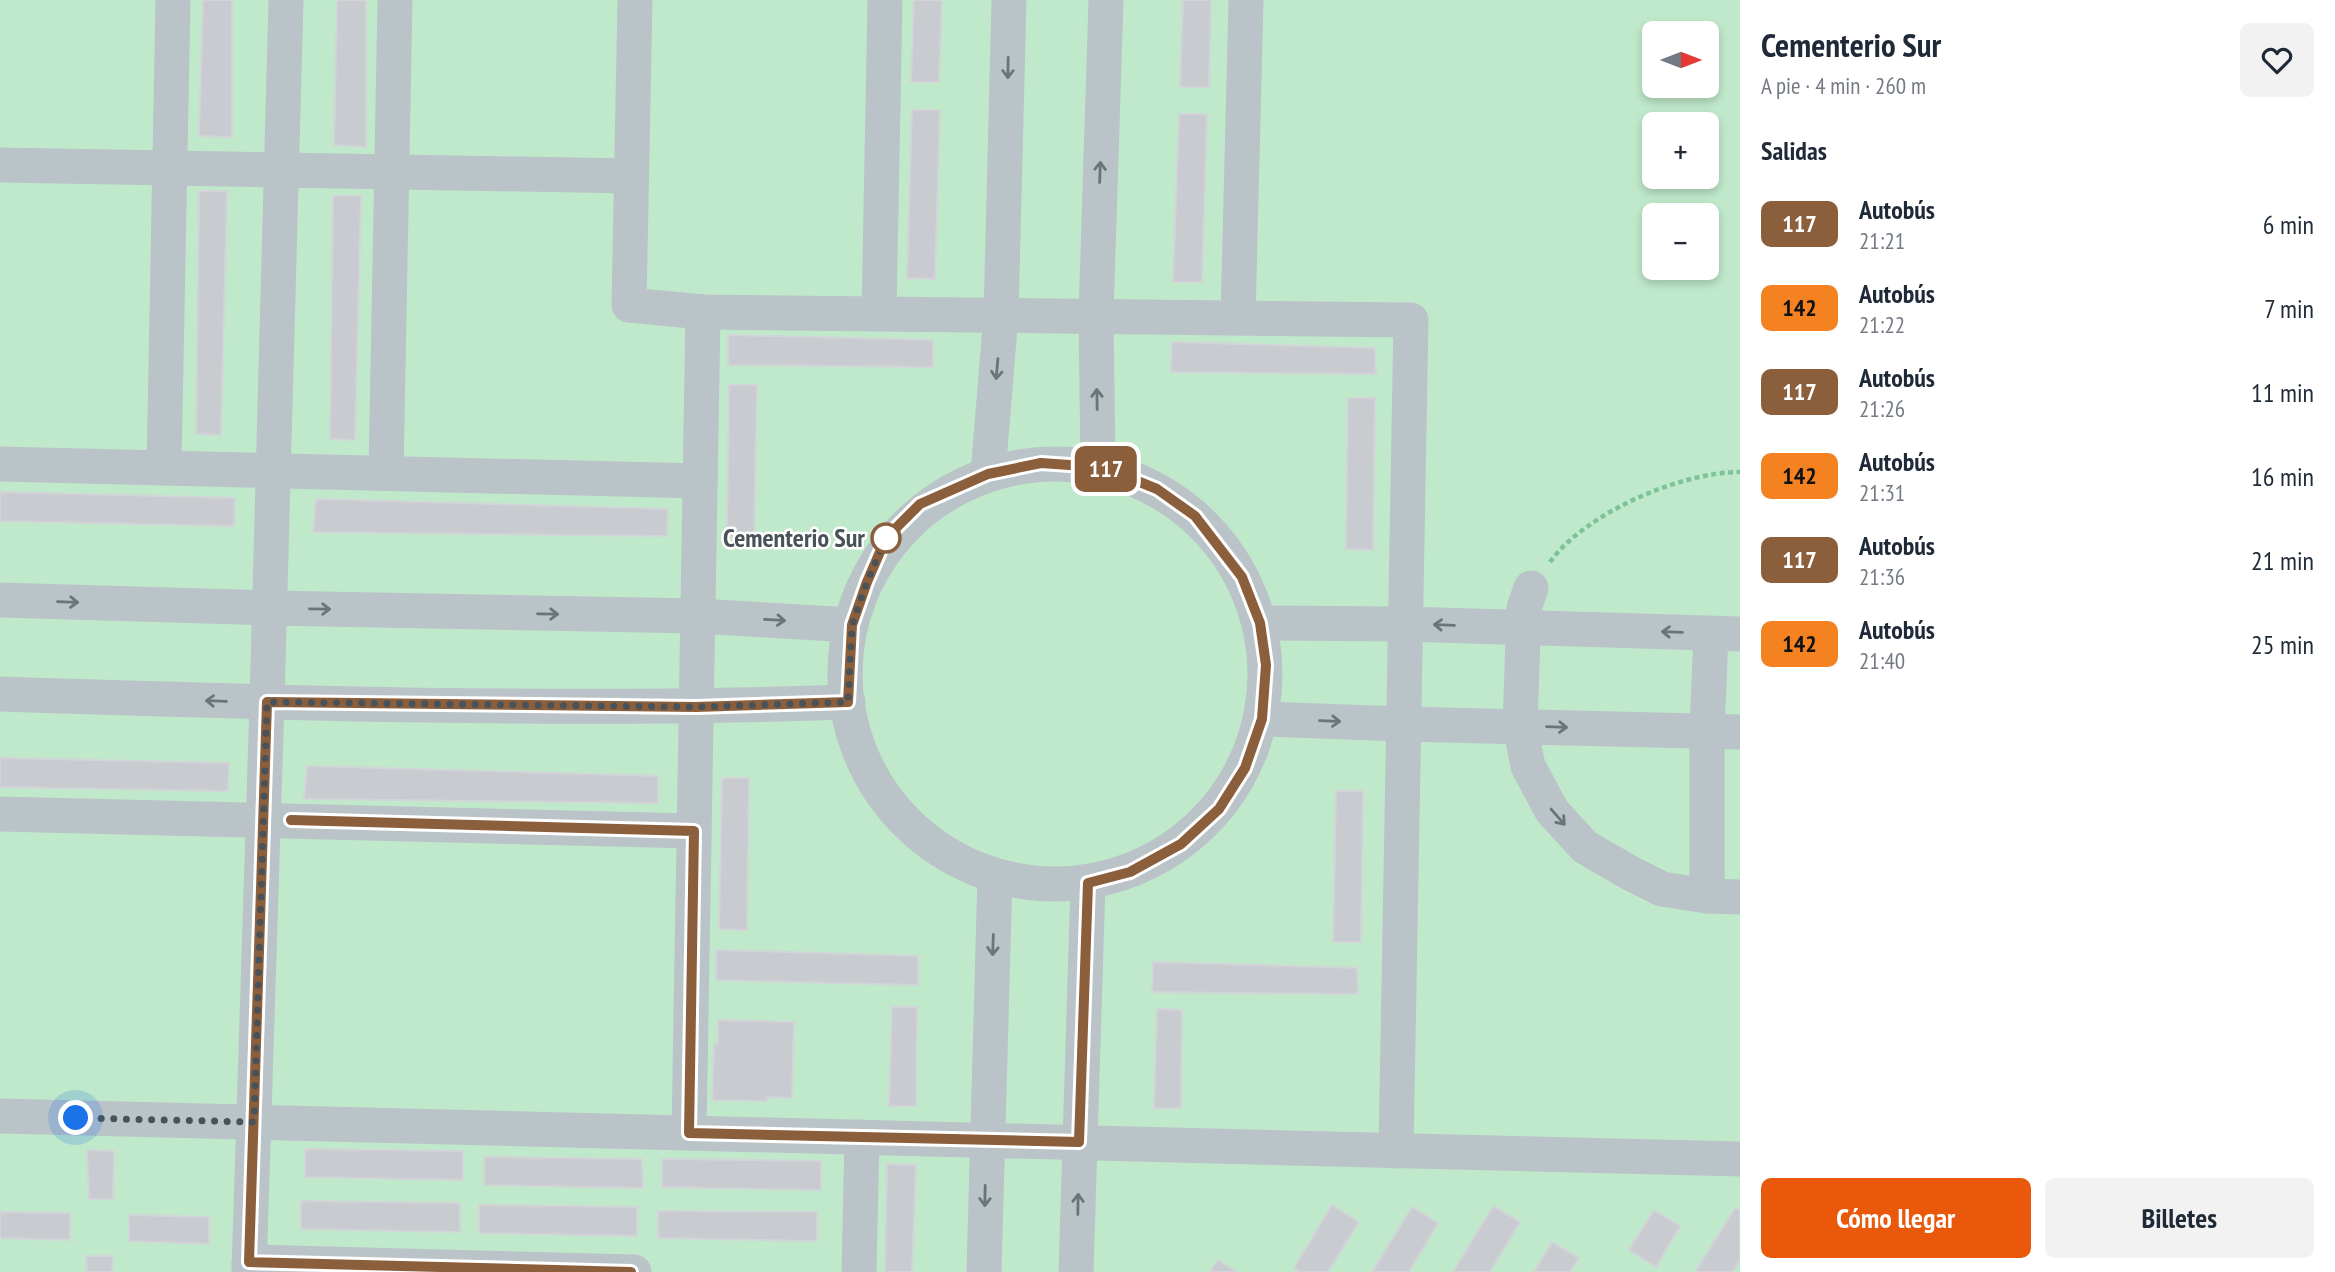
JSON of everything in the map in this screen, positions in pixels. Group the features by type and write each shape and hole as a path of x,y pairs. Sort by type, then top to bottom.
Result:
{"lane":[{"path":"164,468 173,0"},
{"path":"286,0 249,1267 634,1272"},
{"path":"386,473 395,0"},
{"path":"635,0 629,305 703,312 1410,320 1396,1151"},
{"path":"879,314 885,0"},
{"path":"988,474 1001,315 1009,0"},
{"path":"1098,467 1096,316 1106,0"},
{"path":"1238,318 1246,0"},
{"path":"0,165 631,176"},
{"path":"689,1133 703,312"},
{"path":"1041,463 1098,467 1157,489 1195,516 1242,577 1260,623 1266,665 1262,719 1245,768 1219,809 1181,844 1130,872 1088,883 1045,885 995,876 950,857 908,825 867,766 848,702 852,625 886,538 920,504 988,474 1041,463"},
{"path":"0,464 701,481"},
{"path":"1260,623 1404,624 1524,628 1726,634 1723,897 1662,889 1630,873 1585,847 1552,811 1528,766 1520,726 1524,628 1524,608 1531,588"},
{"path":"0,600 698,616 852,625"},
{"path":"0,694 267,702 696,707 848,702"},
{"path":"1262,719 1724,731"},
{"path":"0,814 694,831"},
{"path":"984,1272 995,876"},
{"path":"1076,1272 1088,883"},
{"path":"0,1116 1740,1159"},
{"path":"859,1272 862,1137"}],"path":[{"path":"1531,588 1559,550 1596,521 1644,493 1719,472 1740,472"}],"green space":[{"name":"Cementerio Sur","path":"0,0 1740,0 1740,1272 0,1272"}],"building":[{"path":"203,0 232,0 232,137 199,136"},
{"path":"337,0 366,0 366,147 334,145"},
{"path":"914,0 942,0 939,82 911,82"},
{"path":"1183,0 1211,0 1209,87 1180,87"},
{"path":"912,110 940,110 935,279 907,278"},
{"path":"1179,114 1207,114 1202,282 1173,282"},
{"path":"199,191 227,191 221,435 196,434"},
{"path":"333,196 361,196 355,440 330,439"},
{"path":"728,335 933,340 933,367 728,365"},
{"path":"1172,342 1375,348 1376,374 1171,372"},
{"path":"729,385 757,385 754,537 727,536"},
{"path":"1348,398 1375,398 1373,550 1346,549"},
{"path":"0,492 235,498 234,526 0,521"},
{"path":"316,499 668,509 667,536 313,532"},
{"path":"0,758 229,763 228,791 0,787"},
{"path":"307,766 658,776 658,803 304,799"},
{"path":"722,778 749,778 747,930 719,929"},
{"path":"1336,791 1363,791 1361,942 1333,942"},
{"path":"716,950 918,956 918,985 716,980"},
{"path":"1153,962 1357,968 1358,994 1152,992"},
{"path":"892,1007 917,1007 916,1106 889,1106"},
{"path":"1157,1009 1182,1010 1181,1108 1154,1108"},
{"path":"718,1020 794,1022 792,1098 768,1097 768,1101 712,1100 714,1043 718,1043"},
{"path":"305,1149 463,1151 463,1180 305,1177"},
{"path":"87,1150 114,1151 113,1199 89,1199"},
{"path":"484,1157 642,1159 643,1188 484,1185"},
{"path":"662,1159 821,1161 821,1190 662,1187"},
{"path":"887,1164 916,1165 912,1272 885,1272"},
{"path":"301,1201 460,1203 460,1232 301,1229"},
{"path":"479,1205 637,1207 637,1236 479,1233"},
{"path":"1332,1205 1359,1222 1328,1272 1301,1272 1294,1268"},
{"path":"1493,1206 1520,1222 1490,1272 1453,1272"},
{"path":"1412,1207 1438,1223 1409,1272 1372,1272"},
{"path":"1735,1208 1740,1211 1740,1260 1733,1272 1695,1272"},
{"path":"1654,1210 1680,1226 1656,1267 1629,1250"},
{"path":"658,1211 817,1212 817,1241 658,1238"},
{"path":"0,1212 70,1213 70,1240 0,1238"},
{"path":"129,1215 209,1217 209,1244 129,1241"},
{"path":"1552,1242 1579,1258 1570,1272 1534,1272"},
{"path":"86,1256 113,1256 112,1272 87,1272"},
{"path":"1218,1260 1237,1272 1210,1272"}],"bus line":[{"name":"117","path":"291,820 694,831 689,1133 1079,1142 1088,883 1130,872 1181,844 1219,809 1245,768 1262,719 1266,665 1260,623 1242,577 1195,516 1157,489 1098,467 1041,463 988,474 920,504 886,538 852,625 848,702 696,707 267,702 249,1262 631,1272"}],"place":[{"name":"Cementerio Sur","path":"886,538"}],"route":[{"path":"76,1118 254,1122 267,702 696,707 848,702 852,625 886,538"}]}
